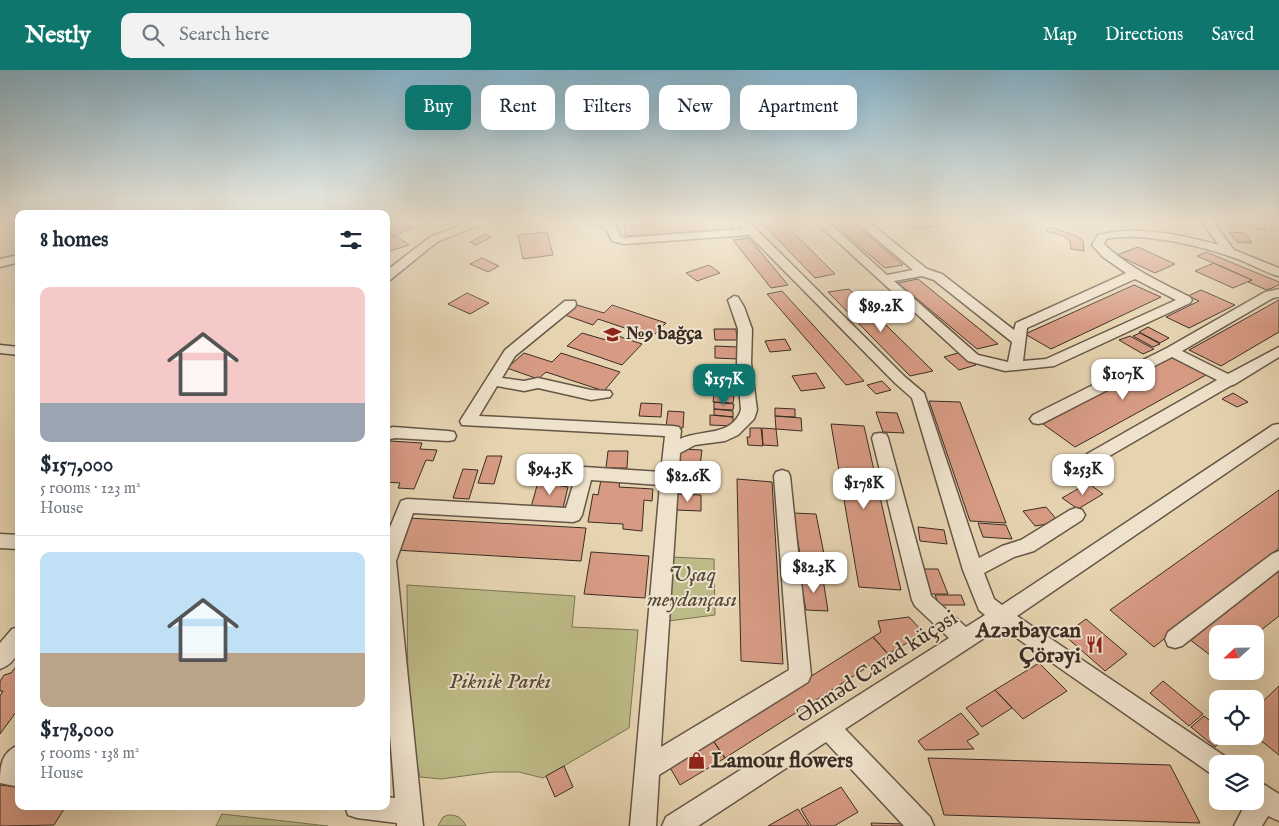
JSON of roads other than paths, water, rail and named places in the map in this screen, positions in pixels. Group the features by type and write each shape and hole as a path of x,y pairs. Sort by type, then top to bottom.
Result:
{"street":[{"path":"390,275 414,255"},
{"path":"774,255 900,380 919,396 973,570 986,604 1209,759"},
{"path":"858,255 973,358 1005,367 1049,364 1186,300 1135,274 1107,255"},
{"path":"902,255 923,272 938,276 1018,340"},
{"path":"1240,255 1279,272"},
{"path":"0,263 15,259"},
{"path":"884,279 923,272"},
{"path":"1015,366 1021,326 1135,274"},
{"path":"1038,419 1172,351 1269,295 1279,293"},
{"path":"671,450 692,440 719,437 732,431 746,419 749,410 744,363 745,329 734,300"},
{"path":"570,304 510,353 468,421 673,431 643,826"},
{"path":"0,349 15,351"},
{"path":"1172,351 1230,381"},
{"path":"1093,458 1230,381 1279,351"},
{"path":"492,381 524,386 538,383 591,395 606,394"},
{"name":"Əhməd Cavad küçəsi","path":"675,826 829,729 1279,430"},
{"path":"390,433 448,436"},
{"path":"880,438 922,600 964,639"},
{"path":"390,549 407,506 573,514 584,473 669,478"},
{"path":"648,768 800,675 782,476"},
{"path":"973,570 1008,551 1027,546 1076,515"},
{"path":"0,541 15,542"},
{"path":"1174,639 1279,559"},
{"path":"373,810 409,819 390,604"},
{"path":"0,659 15,641"},
{"path":"829,729 922,826"},
{"path":"15,763 7,774 15,775"},
{"path":"1247,826 1266,800"}],"place":[{"name":"№9 bağça","path":"612,334"},
{"name":"Azərbaycan Çörəyi","path":"1095,644"},
{"name":"Lamour flowers","path":"697,761"}],"park label":[{"name":"Uşaq meydançası","path":"692,588"},
{"name":"Piknik Parkı","path":"500,682"}]}
